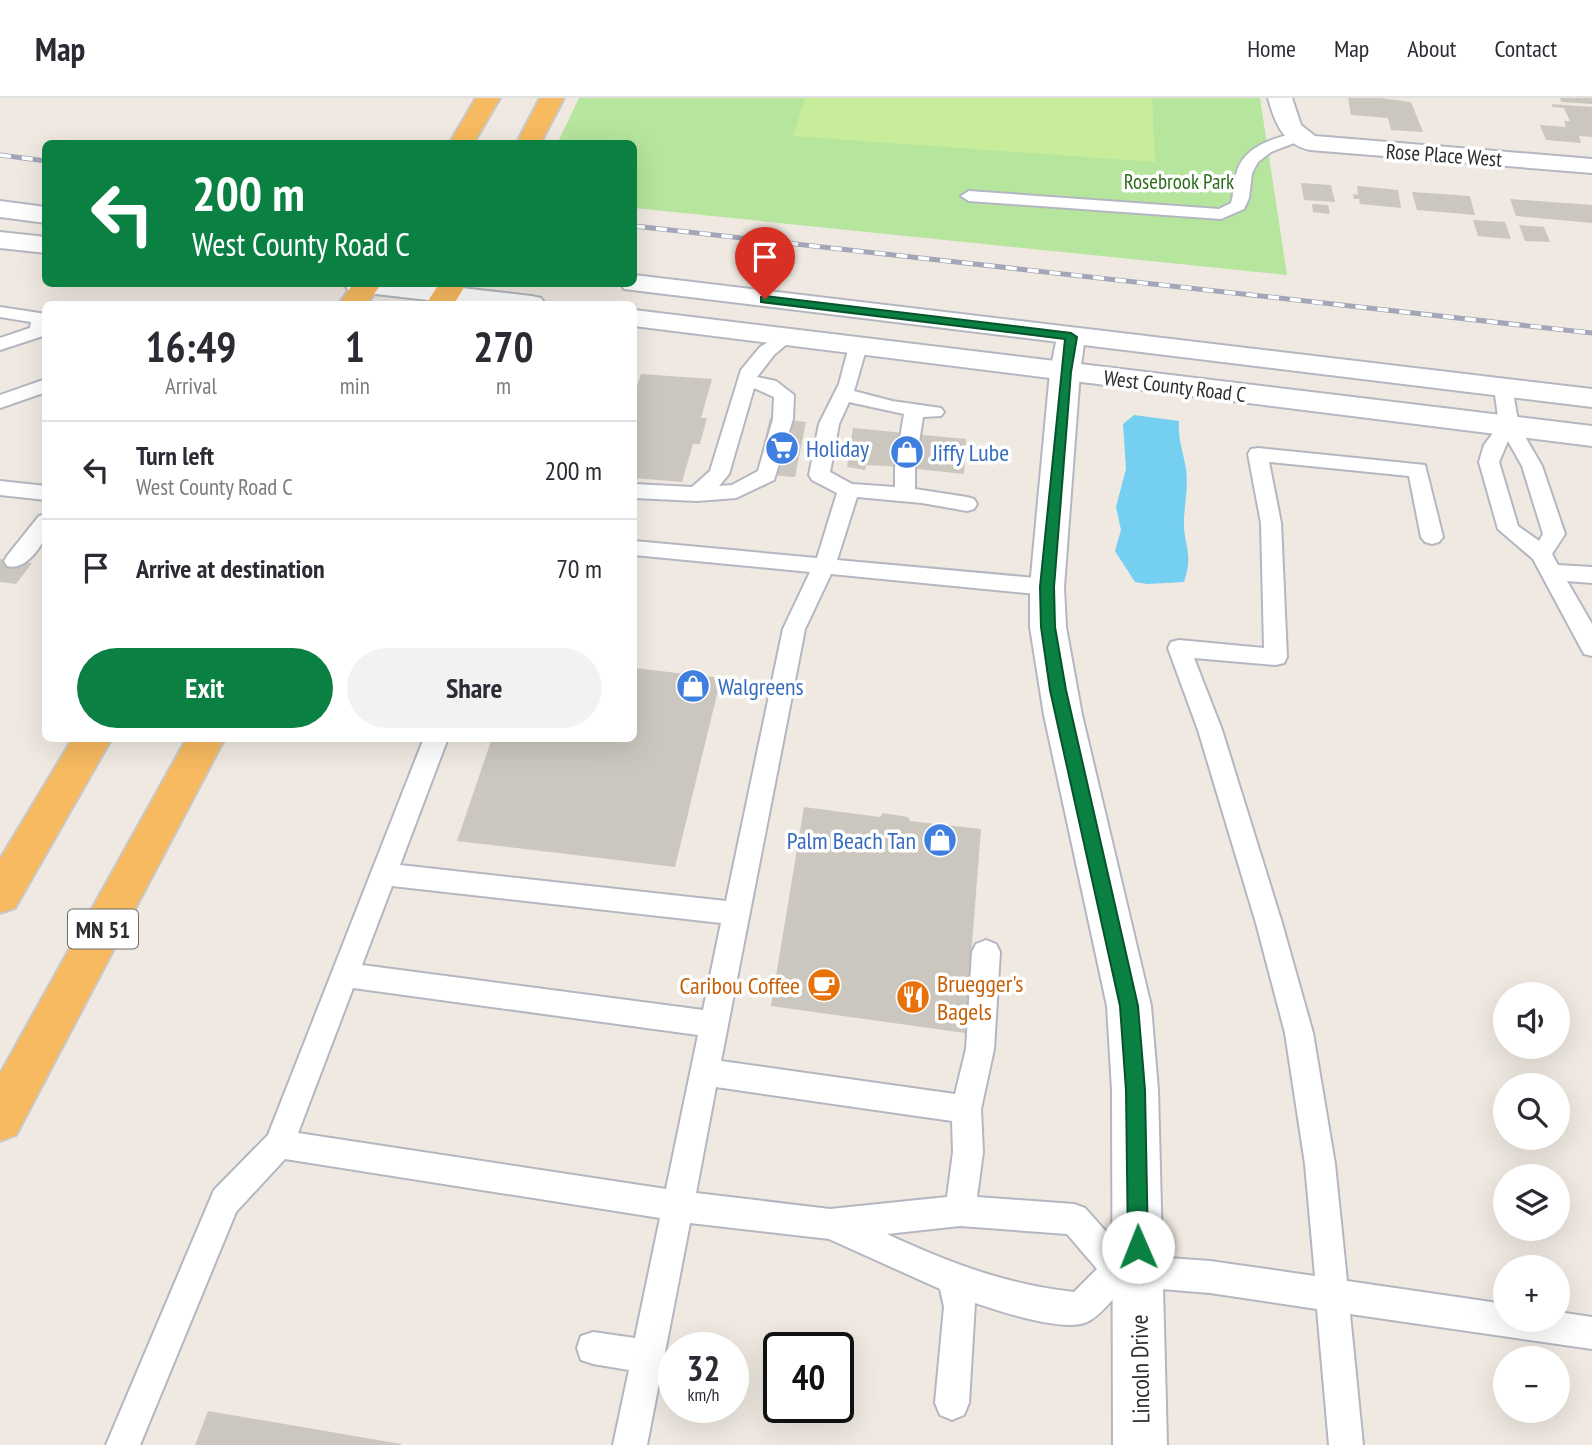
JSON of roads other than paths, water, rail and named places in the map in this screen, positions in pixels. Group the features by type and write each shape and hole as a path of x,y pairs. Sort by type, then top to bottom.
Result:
{"highway":[{"path":"463,140 488,98"},
{"path":"530,140 552,98"},
{"path":"0,896 91,742"},
{"name":"MN 51","path":"0,1119 204,742"}],"main road":[{"path":"1280,98 1287,126 1297,137"},
{"name":"Rose Place West","path":"1297,137 1327,146 1592,166"},
{"path":"0,209 42,214"},
{"path":"0,240 42,245"},
{"name":"West County Road C","path":"637,283 1509,426 1592,436"},
{"path":"361,289 506,301"},
{"name":"West County Road C","path":"637,317 858,346 1068,354 1503,387 1592,398"},
{"name":"Lincoln Drive","path":"1068,354 1047,587 1053,665 1129,1006 1135,1090 1129,1271 1140,1445"}],"lane":[{"path":"969,196 1221,214 1238,206 1242,199 1244,173 1256,154 1267,146 1297,137"},
{"path":"0,312 40,318 39,331 0,344"},
{"path":"698,494 719,474 750,369 786,337"},
{"path":"858,346 843,394 829,424 819,475 848,490 967,504"},
{"path":"637,491 698,494 736,491 767,475 783,419 784,395 769,385 746,380"},
{"path":"0,402 42,386"},
{"path":"1503,387 1509,426 1532,466 1554,534 1547,563"},
{"path":"843,394 892,407 924,411 905,468 905,495"},
{"path":"1509,426 1494,445 1489,462 1509,529 1547,563 1592,648"},
{"path":"1346,1445 1320,1164 1299,1033 1269,923 1213,742 1179,648 1276,657 1271,523 1258,454 1418,470 1432,537"},
{"path":"0,488 42,493"},
{"path":"629,1445 794,629 824,568 844,514 848,490"},
{"path":"15,561 42,526"},
{"path":"637,548 1047,587"},
{"path":"1547,563 1592,575"},
{"path":"123,1445 225,1201 279,1144 434,742"},
{"path":"384,874 738,914"},
{"path":"960,1211 968,1152 966,1110 980,1049 986,952"},
{"path":"345,975 712,1024"},
{"path":"704,1072 966,1110"},
{"path":"279,1144 678,1206 830,1224 960,1211 1074,1219 1129,1271 1210,1277 1331,1297 1592,1333"},
{"path":"830,1224 954,1278 1027,1303 1080,1309 1129,1271"},
{"path":"952,1403 960,1307 954,1278"},
{"path":"593,1348 647,1356"}],"water":[{"path":"1134,415 1179,421 1187,476 1184,529 1188,561 1184,582 1135,582 1115,551 1121,530 1116,507 1126,469 1123,424"}],"railway":[{"path":"0,155 42,160"},
{"path":"637,226 1592,333"}],"place":[{"name":"Holiday","path":"782,448"},
{"name":"Jiffy Lube","path":"907,452"},
{"name":"Walgreens","path":"693,686"},
{"name":"Palm Beach Tan","path":"940,840"},
{"name":"Caribou Coffee","path":"824,985"},
{"name":"Bruegger's Bagels","path":"913,997"}],"park label":[{"name":"Rosebrook Park","path":"1179,181"}]}
